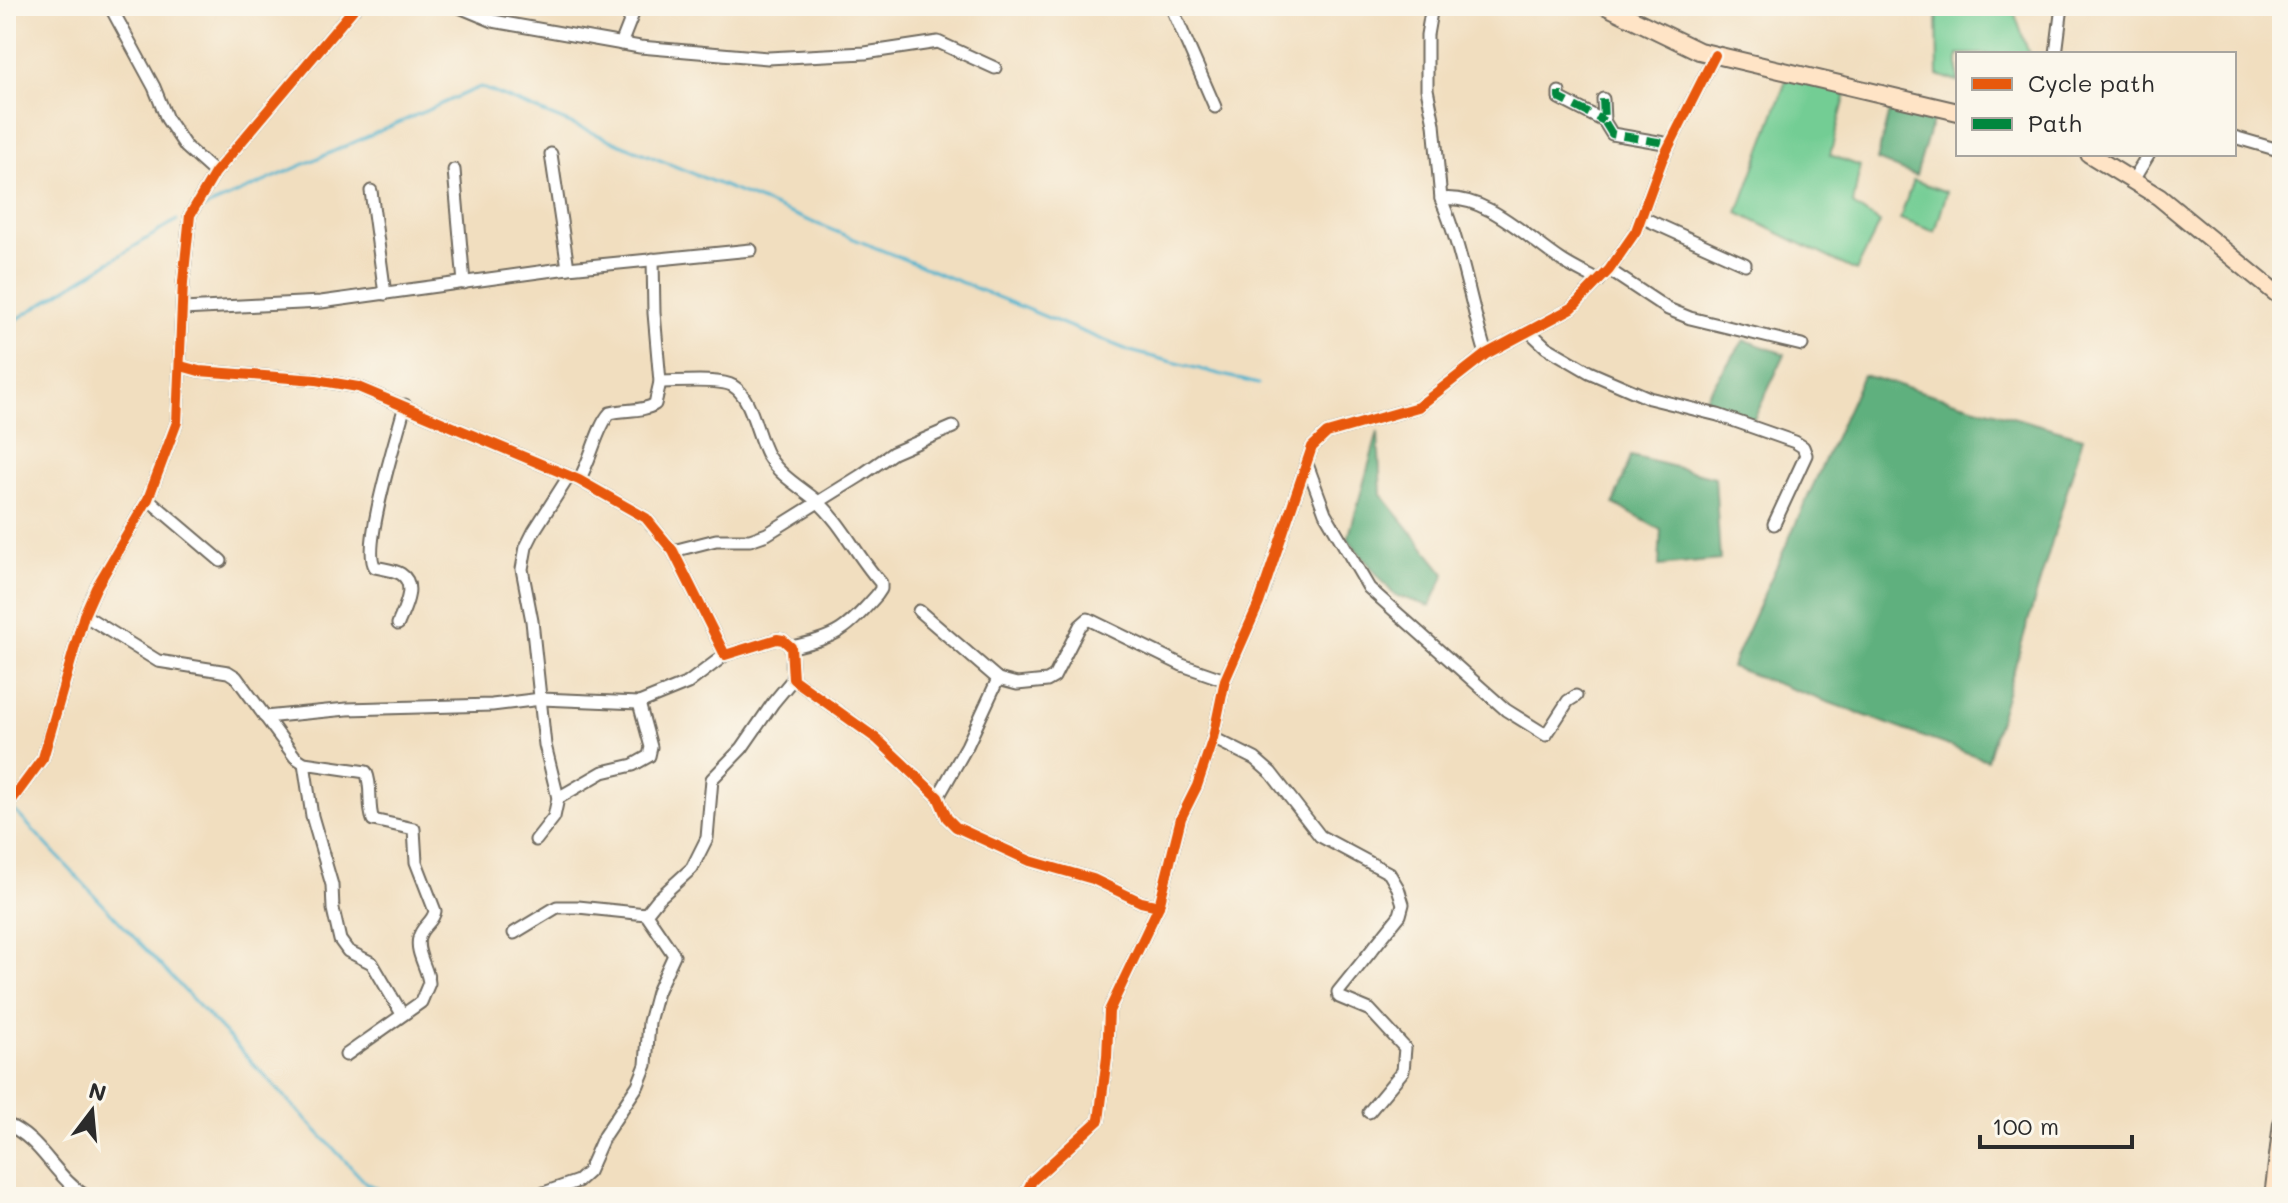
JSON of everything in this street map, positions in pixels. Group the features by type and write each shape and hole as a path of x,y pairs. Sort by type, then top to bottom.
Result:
{"main road":[{"path":"1606,6 1699,51 1956,112"},
{"path":"2092,156 2159,197 2282,298"},
{"path":"2273,1197 2282,1123"}],"street":[{"path":"110,6 154,87 167,119 186,147 215,173"},
{"path":"6,808 43,758 84,615 96,588 148,499 177,422 190,215 215,173 356,6"},
{"path":"457,6 493,21 621,44 768,58 865,53 938,42 995,68"},
{"path":"621,44 636,6"},
{"path":"1171,6 1215,107"},
{"path":"1432,6 1427,35 1427,89 1434,124 1441,199 1457,237 1467,290 1486,354"},
{"path":"2056,52 2062,6"},
{"path":"1024,1197 1032,1181 1099,1120 1109,1011 1159,906 1181,818 1197,786 1213,738 1225,680 1259,603 1312,447 1327,433 1418,407 1486,354 1572,308 1609,270 1636,231 1670,144 1715,55"},
{"path":"1559,92 1559,98 1604,121"},
{"path":"1603,99 1604,121 1612,134 1670,144"},
{"path":"2236,138 2282,151"},
{"path":"551,154 568,268"},
{"path":"2133,180 2148,156"},
{"path":"454,170 464,283"},
{"path":"371,191 385,294"},
{"path":"1441,199 1466,200 1490,211 1563,261 1599,281"},
{"path":"1641,217 1745,264"},
{"path":"183,309 321,302 568,268 751,250"},
{"path":"536,840 554,817 558,798 545,745 522,569 526,547 534,531 595,447 605,418 619,410 650,408 655,404 660,382 653,259"},
{"path":"1609,270 1668,309 1690,318 1802,345"},
{"path":"1529,331 1546,347 1589,372 1649,398 1718,415 1803,447 1806,455 1774,524"},
{"path":"181,366 199,371 316,380 358,387 574,478 646,518 673,551 725,655"},
{"path":"660,382 718,381 732,385 746,396 756,430 769,458 794,486 818,502 882,587 842,631 825,640 791,647"},
{"path":"398,624 408,599 405,578 375,567 370,557 378,501 405,405"},
{"path":"673,551 716,540 750,540 767,534 893,453 953,427"},
{"path":"1307,463 1325,513 1369,588 1456,668 1506,710 1546,735 1568,701 1576,696"},
{"path":"148,499 221,561"},
{"path":"919,611 998,679 1017,684 1047,681 1054,677 1074,635 1088,619 1182,665 1225,680"},
{"path":"84,615 158,661 228,672 236,677 295,757 304,763 366,772 373,820 410,827 416,833 416,862 435,911 434,919 419,936 418,945 429,983 425,996 381,1033 346,1055"},
{"path":"265,717 334,710 492,705 541,699 639,703 688,683 725,655 777,639 783,640 791,647 793,679 742,748 712,779 707,838 692,868 646,914"},
{"path":"793,679 877,739 938,797 947,818 956,827 1030,861 1093,879 1141,902 1159,906"},
{"path":"938,797 967,746 998,679"},
{"path":"558,798 603,772 633,765 649,756 651,747 639,703"},
{"path":"1213,738 1255,759 1271,773 1320,836 1384,869 1398,888 1403,904 1400,915 1338,992 1339,997 1370,1010 1405,1048 1403,1071 1369,1112"},
{"path":"304,763 312,816 332,885 333,909 340,940 348,951 372,963 402,1014"},
{"path":"514,933 557,907 646,914 674,955 657,992 649,1022 646,1065 638,1085 604,1136 588,1172 578,1181 538,1195"},
{"path":"6,1124 25,1133 58,1172 87,1197"}],"green space":[{"path":"1937,6 2012,6 2028,52 1956,52 1956,81 1938,75"},
{"path":"1787,78 1846,94 1830,155 1860,166 1853,205 1880,223 1856,271 1738,213"},
{"path":"1891,103 1934,115 1916,176 1877,160"},
{"path":"1913,180 1947,192 1935,232 1900,219"},
{"path":"1744,340 1785,354 1754,419 1702,402"},
{"path":"1863,375 2083,437 1987,760 1731,667"},
{"path":"1378,432 1381,494 1445,574 1430,606 1394,595 1348,539"},
{"path":"1631,456 1715,477 1720,560 1659,566 1661,530 1614,504"}],"waterway":[{"path":"200,210 480,87 1130,351 1258,384"},
{"path":"6,326 177,220"},
{"path":"15,811 366,1183 394,1197"}],"marked path":[{"path":"1559,92 1559,98 1604,121"},
{"path":"1603,99 1604,121 1612,134 1670,144"}],"cycle path":[{"path":"6,808 43,758 84,615 96,588 148,499 177,422 183,282 190,215 215,173 356,6"},
{"path":"1024,1197 1032,1181 1099,1120 1109,1011 1159,906 1181,818 1197,786 1213,738 1225,680 1259,603 1312,447 1327,433 1418,407 1486,354 1572,308 1609,270 1636,231 1662,160 1715,55"},
{"path":"181,366 199,371 316,380 358,387 579,480 646,518 673,551 725,655 777,639 783,640 791,647 793,679 877,739 938,797 947,818 956,827 1030,861 1093,879 1141,902 1159,906"}]}
